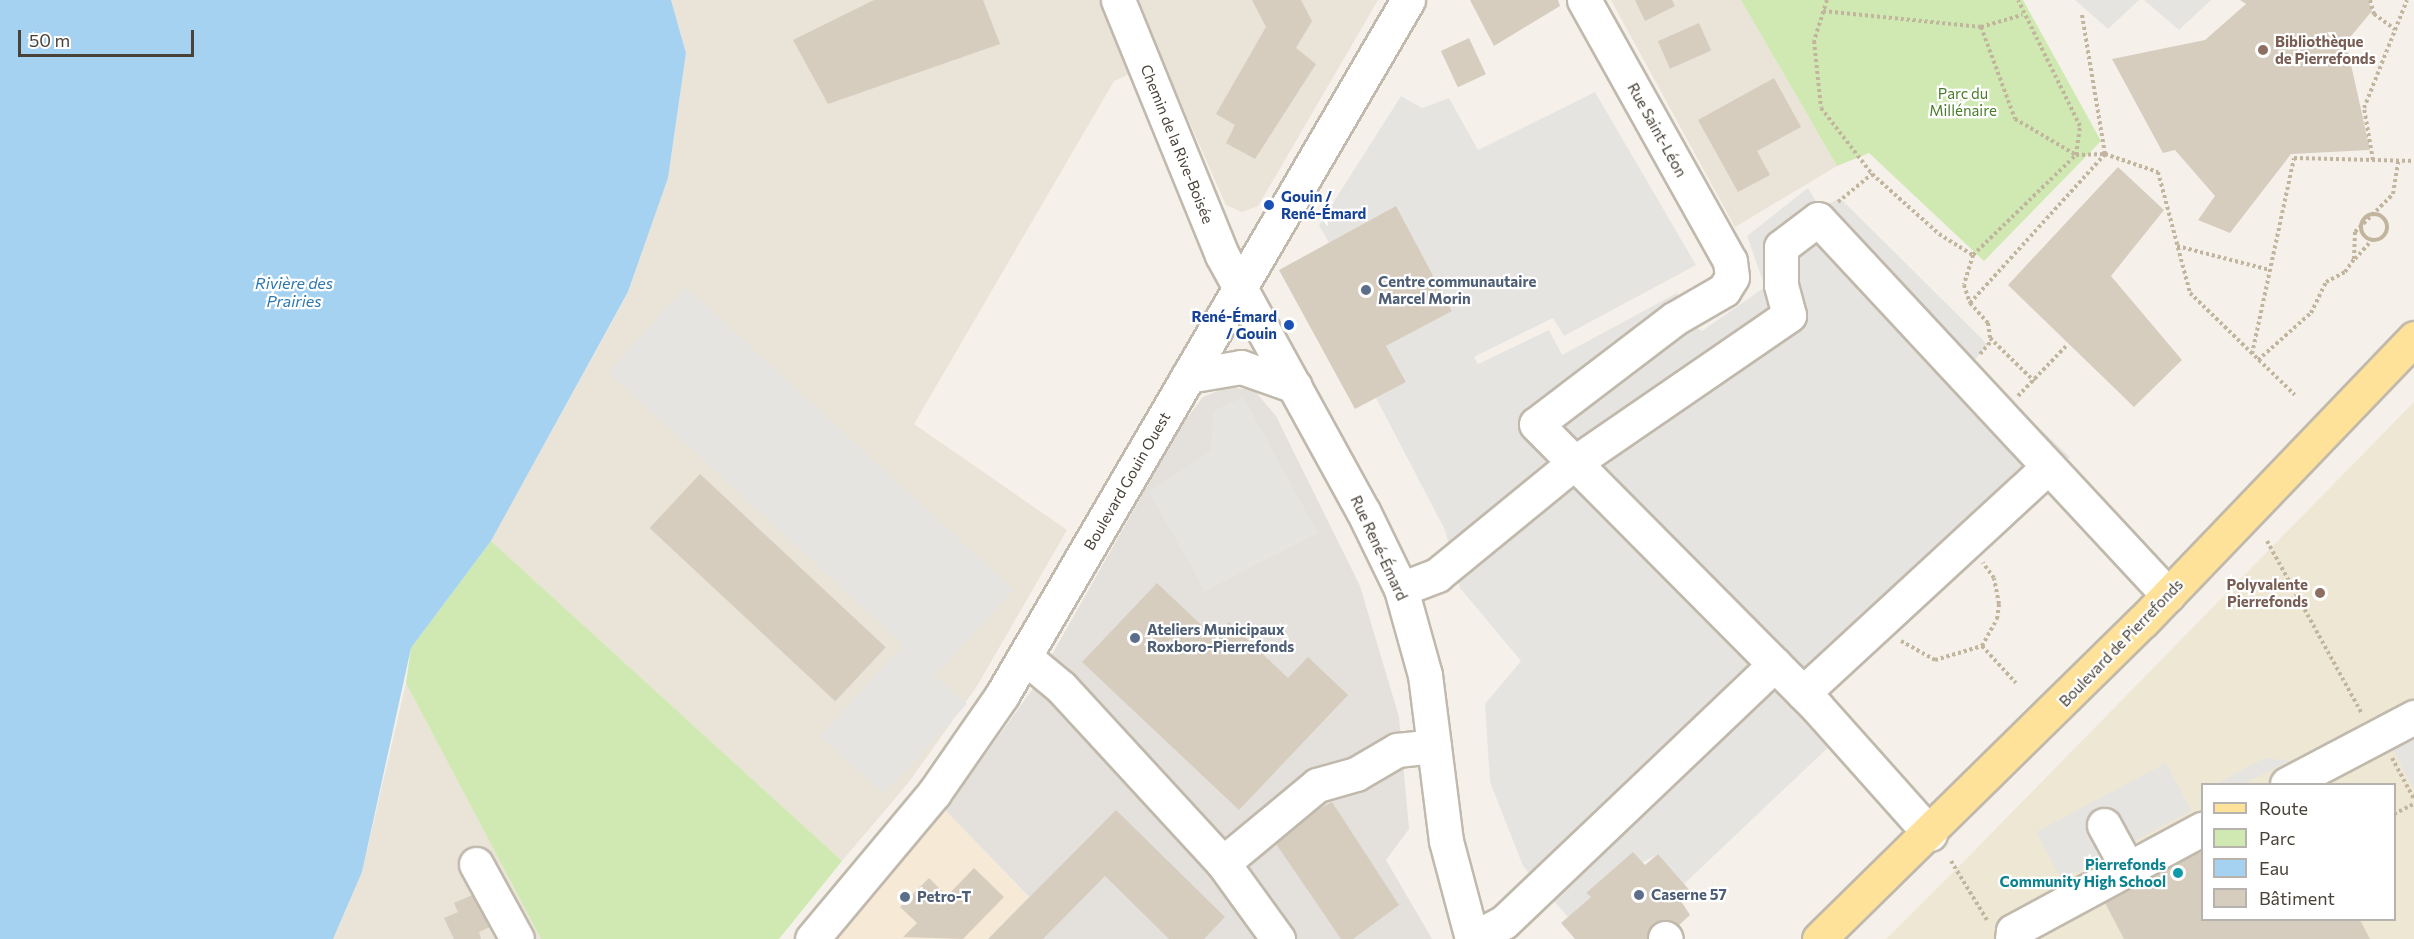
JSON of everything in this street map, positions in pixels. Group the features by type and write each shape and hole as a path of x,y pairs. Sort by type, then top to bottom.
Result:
{"main road":[{"name":"Boulevard de Pierrefonds","path":"1819,939 1930,834 2168,595 2414,338"}],"street":[{"name":"Chemin de la Rive-Boisée","path":"1118,0 1199,204 1239,287"},
{"name":"Boulevard Gouin Ouest","path":"812,939 934,793 1026,658 1239,287 1408,0"},
{"name":"Rue Saint-Léon","path":"1574,463 1536,424 1674,319 1724,290 1732,277 1730,261 1584,0"},
{"path":"1401,589 1437,575 1574,463 1789,315 1781,285 1781,247 1818,219 2047,468 2168,595"},
{"name":"Rue René-Émard","path":"1239,287 1401,589 1425,675 1452,875 1472,939"},
{"path":"1188,376 1241,367 1294,386"},
{"path":"1574,463 1803,693 1930,834"},
{"path":"1803,693 2047,468"},
{"path":"1026,658 1061,687 1223,862 1278,939"},
{"path":"1472,939 1504,922 1775,664"},
{"path":"2289,783 2414,717"},
{"path":"1223,862 1317,785 1356,774 1397,750 1434,746"},
{"path":"2104,825 2128,869"},
{"path":"2001,932 2013,931 2201,830"},
{"path":"476,864 517,939"}],"path":[{"path":"1827,0 1814,41 1821,108 1872,174 1940,234 1973,255"},
{"path":"2018,0 2022,15 2080,126 2076,155 1973,255 1964,285 1970,303 1988,323 1990,338 2034,381"},
{"path":"2370,0 2374,14 2395,29"},
{"path":"2373,160 2364,108 2407,0"},
{"path":"1823,11 1981,27 2022,15"},
{"path":"2082,15 2105,154"},
{"path":"1981,27 2015,119 2076,155 2105,154 2158,172 2190,293 2295,395"},
{"path":"1970,303 2105,154"},
{"path":"2252,354 2294,158 2414,161"},
{"path":"2354,259 2355,232 2363,221 2393,194 2398,161"},
{"path":"1845,196 1872,174"},
{"path":"2258,360 2311,313 2326,282 2345,272 2372,240 2386,232 2385,220 2373,214 2363,221"},
{"path":"2363,221 2363,233 2372,240"},
{"path":"2176,245 2270,270"},
{"path":"2014,400 2067,345"},
{"path":"2268,541 2367,724"},
{"path":"1905,646 1935,660 1982,646 1997,619 1999,604 1994,578 1981,560"},
{"path":"1982,646 2016,683"},
{"path":"2390,754 2414,801 2396,813"},
{"path":"1951,861 2001,932"}],"shaded area":[{"path":"671,0 1378,0 1258,206 1242,212 1226,205 1162,60 1114,81 914,424 1067,530 977,686 909,782 842,861 491,541 628,293 668,178 686,53"},
{"path":"1611,0 1741,0 1837,166 1735,227"},
{"path":"2075,0 2139,0 2108,29"},
{"path":"2144,0 2211,0 2179,30"},
{"path":"1595,92 1696,265 1564,336 1553,318 1474,357 1478,364 1549,330 1562,355 1677,293 1694,326 1702,331 1765,287 1747,236 1808,188 1820,208 1840,198 1988,345 1971,364 2070,457 1974,539 1827,685 1829,697 1855,722 1684,884 1658,854 1586,893 1591,897 1568,917 1523,866 1490,782 1485,704 1521,661 1460,588 1445,530 1376,398 1406,382 1386,346 1452,310 1396,207 1329,243 1319,225 1401,96 1422,108 1449,98 1478,150"},
{"path":"686,287 1014,590 935,675 967,704 884,794 820,736 904,645 608,372"},
{"path":"1228,387 1254,390 1276,416 1360,586 1399,717 1409,829 1386,860 1432,939 988,939 1029,897 945,810 1032,690 1181,426 1203,397"},
{"path":"1243,397 1318,533 1205,591 1149,492 1211,451 1213,411"},
{"name":"Polyvalente Pierrefonds","path":"2414,402 2414,939 1886,939 1970,855"},
{"path":"406,683 541,939 333,939 362,872"},
{"path":"2414,734 2414,788 2413,788 2393,750"},
{"path":"2265,758 2290,761 2245,783 2218,783"},
{"path":"2166,763 2191,811 2062,880 2036,832"},
{"path":"945,810 1029,898 987,939 838,939"}],"green space":[{"name":"Parc du Millénaire","path":"1741,0 2023,0 2101,141 1984,261 1869,153 1837,166"},
{"path":"491,541 842,861 779,939 541,939 406,683 411,648"}],"water":[{"name":"Rivière des Prairies","path":"0,0 671,0 686,53 668,178 628,292 491,541 411,648 362,872 333,939 0,939"}],"building":[{"path":"874,0 983,0 1000,44 828,104 793,40"},
{"path":"1252,0 1301,0 1312,21 1296,48 1316,64 1255,159 1226,143 1235,125 1216,114 1266,27"},
{"path":"1470,0 1558,0 1560,6 1494,46"},
{"path":"1635,0 1672,0 1675,6 1645,21"},
{"path":"2240,0 2368,0 2372,11 2346,42 2370,150 2291,154 2230,233 2198,220 2215,196 2175,150 2163,153 2112,59 2205,40 2246,4"},
{"path":"1699,23 1711,50 1670,69 1658,41"},
{"path":"1469,38 1486,74 1458,87 1441,51"},
{"path":"1774,78 1801,127 1757,151 1770,175 1738,192 1698,120"},
{"path":"2118,167 2164,210 2111,276 2182,360 2134,407 2008,285"},
{"name":"Centre communautaire Marcel Morin","path":"1396,206 1452,311 1386,346 1406,382 1355,409 1279,270"},
{"path":"700,474 886,647 835,701 650,528"},
{"path":"1157,583 1214,637 1229,622 1288,678 1308,657 1348,695 1239,810 1082,662"},
{"path":"1332,802 1399,905 1353,939 1341,939 1270,835"},
{"path":"1116,810 1225,917 1204,939 1169,939 1105,876 1043,939 988,939"},
{"name":"Pierrefonds Community High School","path":"2201,847 2201,921 2361,921 2370,939 2124,939 2103,899"},
{"name":"Caserne 57","path":"1633,852 1645,865 1658,854 1692,893 1681,901 1690,915 1664,939 1575,939 1561,923 1591,897 1586,893"},
{"path":"974,868 1004,897 963,939 903,937 917,923 900,907 929,878 947,896"},
{"path":"477,893 492,926 479,932 481,939 454,939 444,918 458,912 454,903"}],"place":[{"name":"Bibliothèque de Pierrefonds","path":"2263,50"},
{"name":"Gouin / René-Émard","path":"1269,205"},
{"name":"Centre communautaire Marcel Morin","path":"1366,290"},
{"name":"René-Émard / Gouin","path":"1289,325"},
{"name":"Polyvalente Pierrefonds","path":"2320,593"},
{"name":"Ateliers Municipaux Roxboro-Pierrefonds","path":"1135,638"},
{"name":"Pierrefonds Community High School","path":"2178,873"},
{"name":"Caserne 57","path":"1639,895"},
{"name":"Petro-T","path":"905,897"}]}
